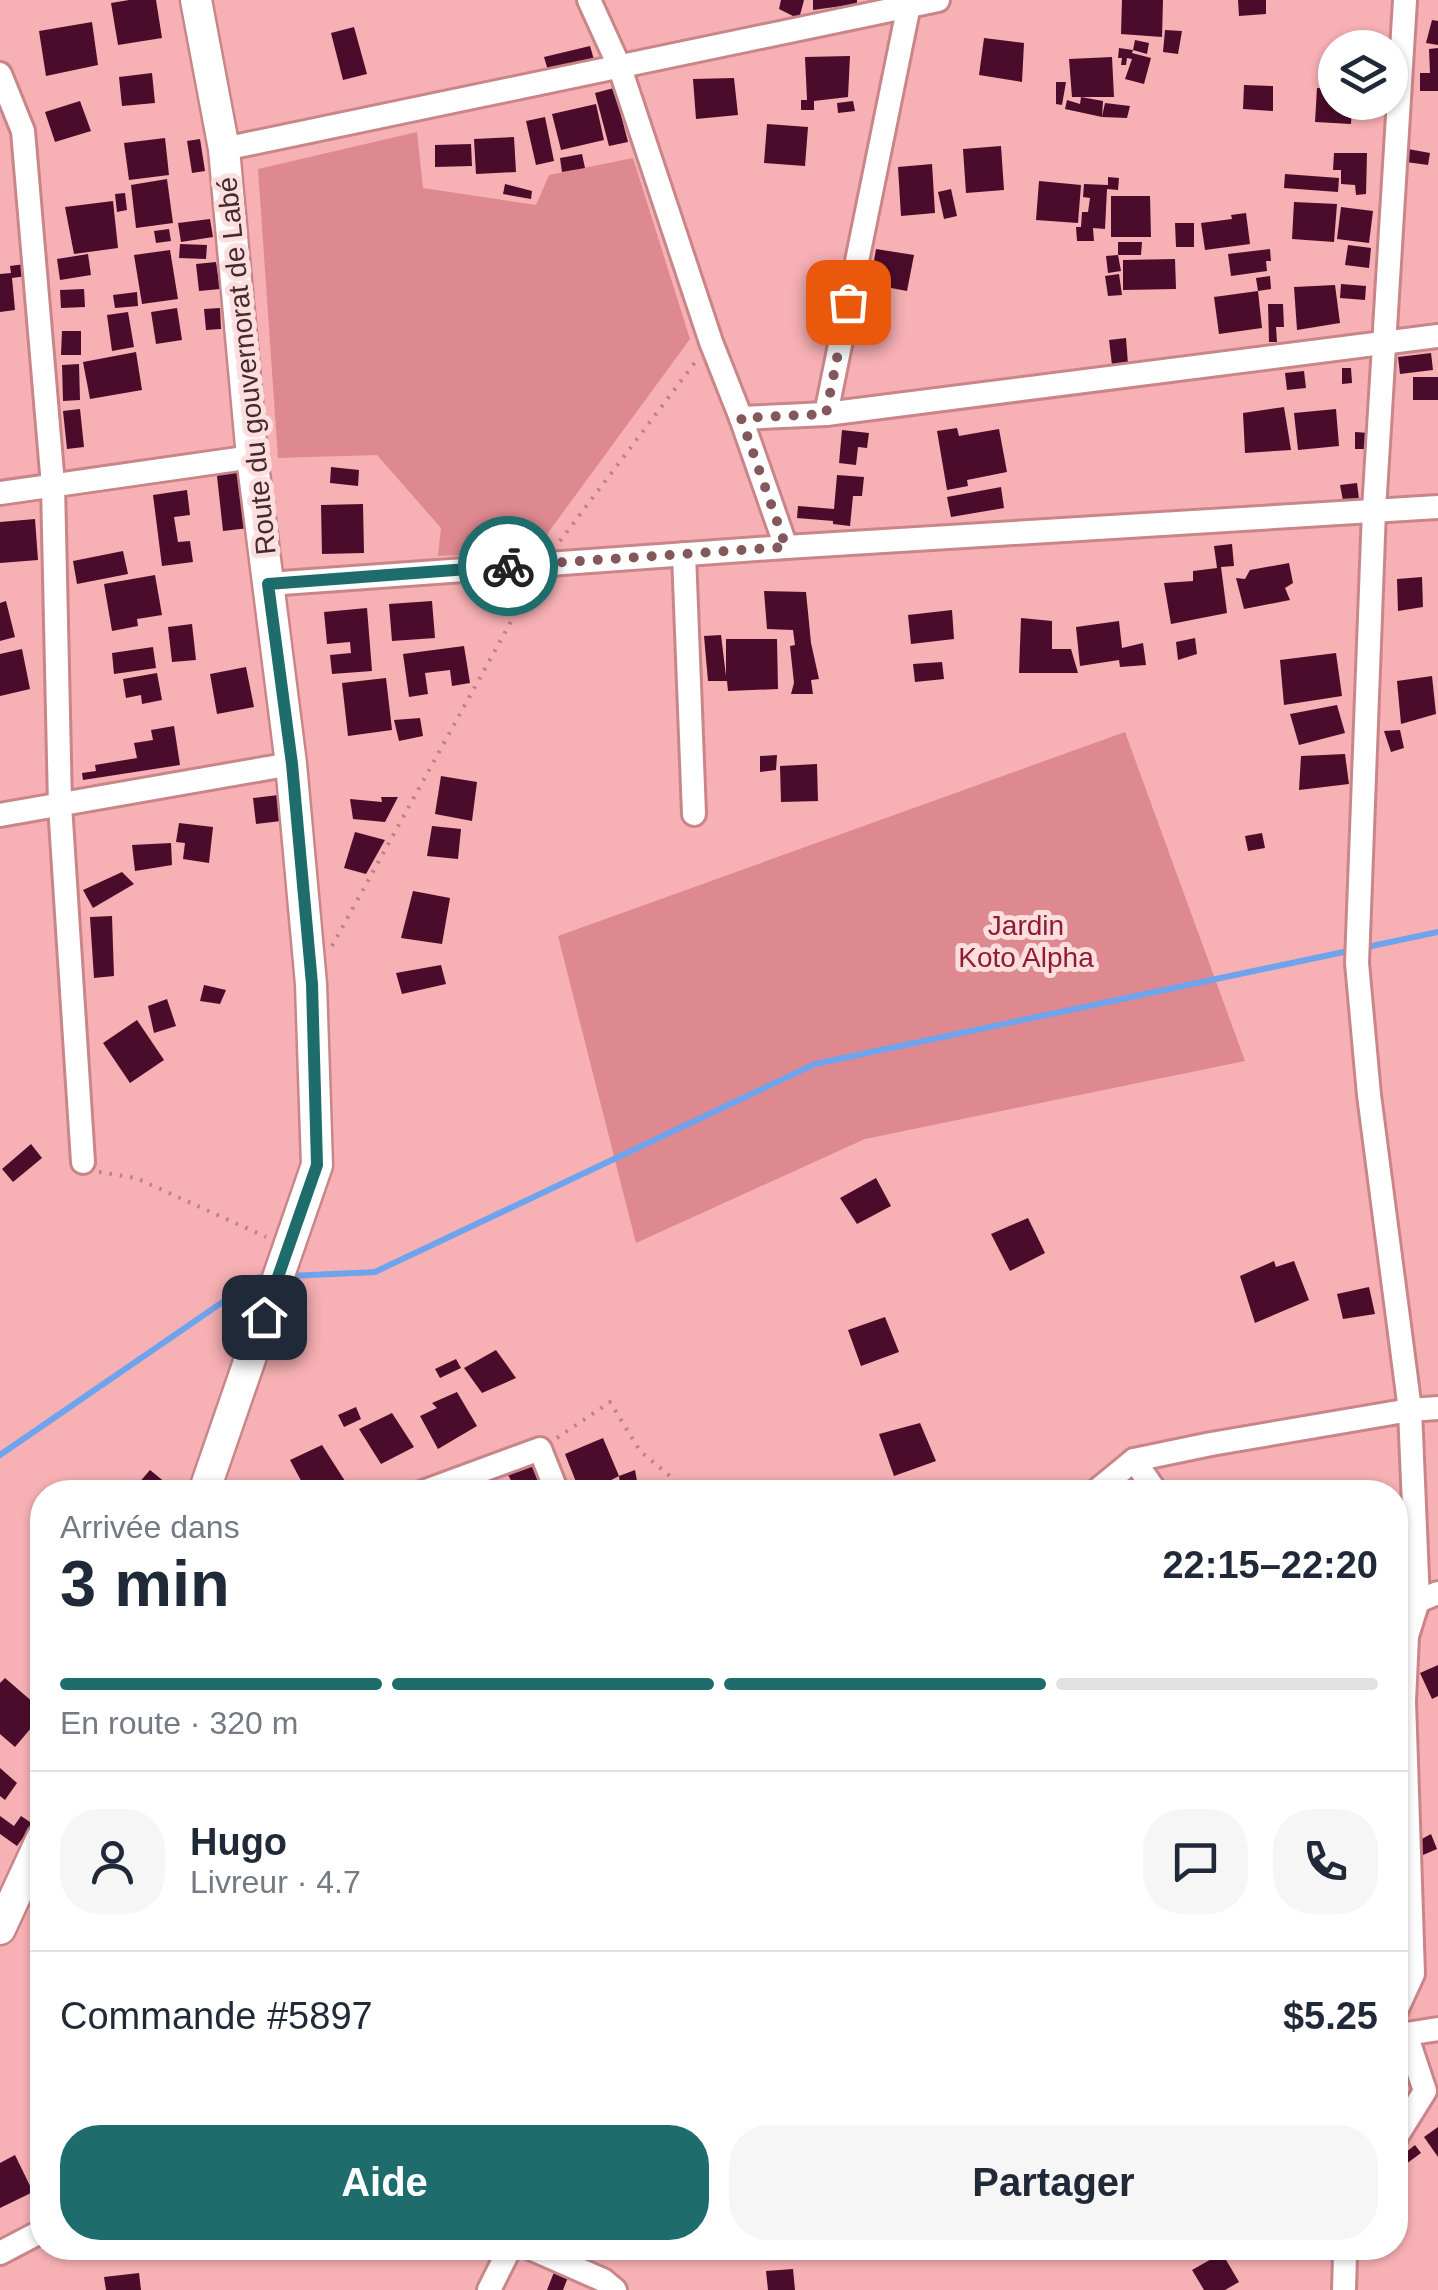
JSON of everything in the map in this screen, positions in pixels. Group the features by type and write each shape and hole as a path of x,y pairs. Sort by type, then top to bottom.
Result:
{"street":[{"name":"Route du gouvernorat de Labé","path":"196,0 224,149 252,456 292,764 312,984 317,1165 208,1480"},
{"path":"588,0 620,68 711,342 786,547"},
{"path":"224,149 620,68 909,2 938,0"},
{"path":"1404,0 1374,510 1357,963 1369,1095 1410,1410 1406,1480"},
{"path":"826,414 909,2"},
{"path":"0,74 23,130 53,485 60,805 83,1162"},
{"path":"741,418 826,414 1438,336"},
{"path":"0,493 252,456"},
{"path":"268,584 1438,507"},
{"path":"684,554 694,814"},
{"path":"0,815 292,764"},
{"path":"1110,1480 1134,1460 1438,1408"},
{"path":"456,1480 540,1449 553,1480"},
{"path":"1134,1460 1148,1480"},
{"path":"1408,1536 1417,1598 1408,1629"},
{"path":"1408,1823 1413,1974 1408,1991"},
{"path":"0,1929 30,1864"},
{"path":"1408,2027 1438,2029"},
{"path":"1408,2050 1425,2091 1408,2118"},
{"path":"0,2252 30,2237"},
{"path":"488,2290 504,2260"},
{"path":"557,2260 603,2280 615,2290"},
{"path":"1344,2290 1345,2260"}],"path":[{"path":"312,984 543,564 711,342"},
{"path":"83,1162 92,1170 136,1178 289,1247"},
{"path":"540,1449 610,1402 640,1451 675,1480"}],"green space":[{"path":"417,132 423,188 536,205 549,175 633,158 690,339 534,552 438,556 441,528 377,455 278,458 258,169"},
{"name":"Jardin Koto Alpha","path":"1125,732 1245,1061 865,1139 636,1243 558,936"}],"building":[{"path":"156,0 162,38 118,45 111,3"},
{"path":"781,0 804,0 799,19 779,9"},
{"path":"813,0 857,0 857,4 813,10"},
{"path":"1122,0 1163,0 1162,37 1121,34"},
{"path":"1238,0 1266,0 1266,14 1239,16"},
{"path":"1432,20 1438,21 1438,45 1426,43"},
{"path":"92,22 98,65 46,76 39,31"},
{"path":"354,27 367,74 343,80 331,33"},
{"path":"1165,30 1182,31 1178,54 1163,52"},
{"path":"984,38 1024,43 1022,82 979,75"},
{"path":"1135,40 1149,43 1147,54 1133,50"},
{"path":"590,46 595,63 549,74 544,57"},
{"path":"1119,48 1133,50 1132,53 1151,58 1144,84 1125,79 1132,59 1127,58 1126,65 1121,65 1122,58 1118,58"},
{"path":"1438,48 1438,91 1420,91 1420,73 1430,73 1429,49"},
{"path":"850,56 848,97 814,101 814,110 801,110 801,100 807,100 805,57"},
{"path":"1112,57 1114,97 1072,97 1069,59"},
{"path":"152,73 155,103 122,106 119,77"},
{"path":"734,78 738,115 696,119 693,79"},
{"path":"1056,82 1066,82 1062,105 1056,104"},
{"path":"1244,85 1273,86 1273,111 1243,109"},
{"path":"614,88 628,142 609,146 595,93"},
{"path":"1317,88 1318,120 1351,120 1351,124 1315,122"},
{"path":"1081,97 1103,101 1102,117 1065,109 1067,100 1080,104"},
{"path":"80,101 91,131 55,142 45,112"},
{"path":"853,101 855,111 838,113 837,103"},
{"path":"1105,103 1130,106 1127,118 1102,117"},
{"path":"596,104 604,140 561,150 552,114"},
{"path":"545,117 554,161 536,165 526,121"},
{"path":"767,124 808,127 805,166 764,163"},
{"path":"514,137 516,172 476,174 474,139"},
{"path":"165,138 169,175 129,180 124,143"},
{"path":"200,139 205,171 192,173 187,141"},
{"path":"471,144 472,166 435,167 435,145"},
{"path":"1001,146 1004,190 966,193 963,149"},
{"path":"1408,149 1430,153 1428,165 1406,162"},
{"path":"1334,153 1367,153 1366,194 1356,195 1355,185 1341,184 1341,170 1333,170"},
{"path":"582,154 585,168 562,172 560,158"},
{"path":"932,164 935,213 901,216 898,167"},
{"path":"1285,174 1339,178 1338,192 1284,188"},
{"path":"1108,177 1119,178 1118,190 1107,189 1105,229 1093,228 1094,241 1077,241 1076,227 1081,227 1082,212 1088,212 1090,198 1083,197 1084,184 1108,185"},
{"path":"167,179 173,223 136,228 131,185"},
{"path":"1039,181 1081,185 1078,223 1036,220"},
{"path":"505,184 532,191 531,199 503,194"},
{"path":"951,189 957,216 944,219 938,192"},
{"path":"125,193 127,210 117,212 115,194"},
{"path":"1111,196 1150,196 1151,237 1111,237"},
{"path":"113,201 118,248 74,254 65,207"},
{"path":"1294,202 1337,204 1334,242 1292,239"},
{"path":"1341,207 1373,211 1369,243 1337,239"},
{"path":"1246,213 1250,244 1205,250 1201,223"},
{"path":"210,219 213,237 181,242 178,223"},
{"path":"1175,223 1194,223 1194,247 1176,247"},
{"path":"169,229 171,241 156,243 154,231"},
{"path":"1118,242 1142,242 1141,255 1118,255"},
{"path":"180,244 207,245 206,259 179,258"},
{"path":"1348,245 1371,248 1369,268 1345,265"},
{"path":"876,249 914,255 907,291 870,284"},
{"path":"1270,249 1267,271 1231,276 1228,254"},
{"path":"170,250 178,299 142,304 134,255"},
{"path":"88,254 91,275 60,280 57,259"},
{"path":"1118,255 1121,271 1108,273 1106,256"},
{"path":"1175,259 1176,289 1123,290 1123,260"},
{"path":"216,262 220,289 199,291 196,264"},
{"path":"25,264 27,276 12,278 15,310 0,312 0,274 11,273 10,266"},
{"path":"1119,274 1122,295 1108,296 1105,276"},
{"path":"1270,276 1271,289 1258,291 1256,278"},
{"path":"1341,284 1366,286 1365,300 1340,298"},
{"path":"1335,285 1340,323 1297,330 1294,287"},
{"path":"84,289 85,307 61,308 60,290"},
{"path":"1258,291 1262,328 1219,334 1214,297"},
{"path":"137,292 138,306 115,308 113,295"},
{"path":"1268,304 1283,304 1284,327 1276,327 1277,342 1269,342"},
{"path":"177,308 182,340 156,344 151,312"},
{"path":"220,308 221,329 206,330 204,309"},
{"path":"128,312 134,347 112,351 107,315"},
{"path":"62,331 81,331 81,355 61,355"},
{"path":"1126,338 1128,364 1112,365 1109,340"},
{"path":"136,352 142,390 90,399 83,362"},
{"path":"1431,353 1433,370 1400,374 1398,357"},
{"path":"79,364 80,400 63,401 62,365"},
{"path":"1342,368 1351,368 1352,383 1342,384"},
{"path":"1304,371 1306,388 1287,390 1285,373"},
{"path":"1413,377 1438,377 1438,400 1413,400"},
{"path":"1284,407 1291,450 1245,453 1243,413"},
{"path":"80,409 84,447 67,449 63,411"},
{"path":"1336,409 1339,446 1298,450 1294,413"},
{"path":"957,428 959,436 999,429 1007,472 967,480 968,486 947,490 937,431"},
{"path":"842,430 869,433 867,448 858,447 856,465 839,463"},
{"path":"1355,432 1369,433 1368,449 1355,449"},
{"path":"242,465 249,528 223,531 216,467"},
{"path":"331,467 359,470 358,486 330,483"},
{"path":"837,475 864,477 862,496 853,496 850,526 797,518 798,506 834,509"},
{"path":"1357,483 1359,499 1343,501 1340,485"},
{"path":"1001,487 1004,508 951,517 947,497"},
{"path":"187,490 190,515 174,517 178,542 190,541 193,562 162,566 153,495"},
{"path":"363,504 364,553 322,554 321,505"},
{"path":"35,519 38,560 0,563 0,522"},
{"path":"1232,544 1234,566 1221,567 1227,613 1171,624 1164,583 1193,581 1193,571 1217,568 1214,546"},
{"path":"123,551 128,574 77,584 73,561"},
{"path":"1289,563 1293,583 1285,588 1290,600 1244,609 1236,578 1245,579 1250,570"},
{"path":"155,575 162,615 137,619 138,626 112,631 104,584"},
{"path":"1422,577 1423,607 1398,611 1397,579"},
{"path":"764,591 806,592 819,679 811,680 813,694 791,694 793,630 767,629"},
{"path":"6,601 15,637 0,641 0,603"},
{"path":"432,601 435,638 392,641 389,604"},
{"path":"367,608 372,671 332,674 330,655 351,653 350,642 327,644 324,612"},
{"path":"952,610 954,639 911,644 908,615"},
{"path":"1021,618 1052,621 1052,649 1071,649 1078,673 1019,673"},
{"path":"1119,621 1122,648 1143,643 1146,665 1120,667 1119,660 1080,666 1076,627"},
{"path":"192,624 196,660 172,662 168,627"},
{"path":"721,635 726,676 726,639 777,639 778,689 728,691 727,681 708,681 704,636"},
{"path":"1195,638 1197,654 1178,660 1176,642"},
{"path":"464,646 470,683 452,686 450,670 425,673 428,694 409,697 403,654"},
{"path":"153,647 156,668 114,674 112,653"},
{"path":"22,649 30,689 0,696 0,654"},
{"path":"1336,653 1342,696 1284,705 1280,660"},
{"path":"942,662 944,679 915,682 913,664"},
{"path":"246,667 254,707 217,714 210,674"},
{"path":"157,673 162,700 142,704 141,695 126,698 123,679"},
{"path":"1432,676 1436,714 1401,724 1397,681"},
{"path":"386,678 392,730 348,736 342,683"},
{"path":"1337,705 1345,733 1299,745 1290,714"},
{"path":"420,718 423,736 399,741 394,720"},
{"path":"174,726 180,765 83,780 82,773 96,771 95,765 137,758 134,743 153,740 151,730"},
{"path":"1400,730 1404,748 1391,752 1384,731"},
{"path":"1345,754 1349,784 1299,790 1301,756"},
{"path":"777,755 776,770 760,772 760,756"},
{"path":"817,764 818,801 781,802 780,766"},
{"path":"441,776 477,782 472,821 435,814"},
{"path":"278,795 281,821 256,824 253,798"},
{"path":"381,797 398,797 385,822 353,819 350,799 382,802"},
{"path":"179,823 213,827 209,863 183,859 185,843 176,842"},
{"path":"432,826 461,829 458,859 427,856"},
{"path":"355,832 385,840 366,874 344,868"},
{"path":"1262,833 1265,848 1248,851 1245,836"},
{"path":"171,843 172,865 135,871 132,845"},
{"path":"122,872 134,884 93,908 83,890"},
{"path":"413,891 450,898 442,944 401,938"},
{"path":"112,916 114,976 94,978 90,917"},
{"path":"441,965 446,984 402,994 396,973"},
{"path":"204,985 226,990 220,1004 200,1001"},
{"path":"167,999 176,1026 154,1033 148,1006"},
{"path":"137,1020 164,1060 130,1083 103,1043"},
{"path":"31,1144 42,1158 13,1182 2,1169"},
{"path":"876,1178 891,1206 857,1224 840,1198"},
{"path":"1028,1218 1045,1253 1010,1271 991,1234"},
{"path":"1274,1261 1276,1267 1294,1261 1309,1300 1255,1323 1240,1276"},
{"path":"1369,1287 1375,1314 1343,1319 1337,1294"},
{"path":"885,1317 899,1352 861,1366 848,1330"},
{"path":"496,1350 516,1378 482,1393 464,1368"},
{"path":"456,1359 461,1368 440,1378 435,1369"},
{"path":"457,1392 477,1426 438,1449 420,1416 437,1408 432,1403"},
{"path":"356,1407 361,1419 344,1427 338,1415"},
{"path":"392,1413 414,1447 381,1464 359,1429"},
{"path":"920,1423 936,1461 894,1476 879,1434"},
{"path":"603,1438 619,1476 611,1480 575,1480 565,1454"},
{"path":"322,1445 344,1480 301,1480 290,1460"},
{"path":"533,1461 543,1480 511,1480 506,1471"},
{"path":"150,1470 162,1480 141,1480"},
{"path":"635,1470 637,1480 620,1480 619,1476"},
{"path":"1438,1665 1438,1696 1432,1699 1420,1673"},
{"path":"5,1678 30,1700 30,1729 15,1747 0,1734 0,1683"},
{"path":"0,1768 17,1783 5,1800 0,1796"},
{"path":"0,1816 14,1826 21,1816 30,1822 17,1846 0,1834"},
{"path":"1431,1834 1437,1849 1423,1855 1418,1841"},
{"path":"1438,2127 1438,2157 1424,2137"},
{"path":"1415,2145 1421,2153 1408,2163 1408,2151"},
{"path":"15,2155 30,2193 0,2208 0,2163"},
{"path":"1210,2260 1226,2260 1239,2282 1225,2290 1204,2290 1192,2270"},
{"path":"556,2267 570,2272 563,2290 547,2290"},
{"path":"793,2269 795,2290 768,2290 766,2271"},
{"path":"139,2273 141,2290 106,2290 104,2277"}],"waterway":[{"path":"290,1276 375,1272 815,1064 1438,932"},
{"path":"0,1455 259,1277 267,1277"}],"way so far":[{"path":"508,566 786,547 741,418 826,414 848,302"}],"route":[{"path":"264,1317 317,1165 312,984 292,764 268,584 508,566"}]}
